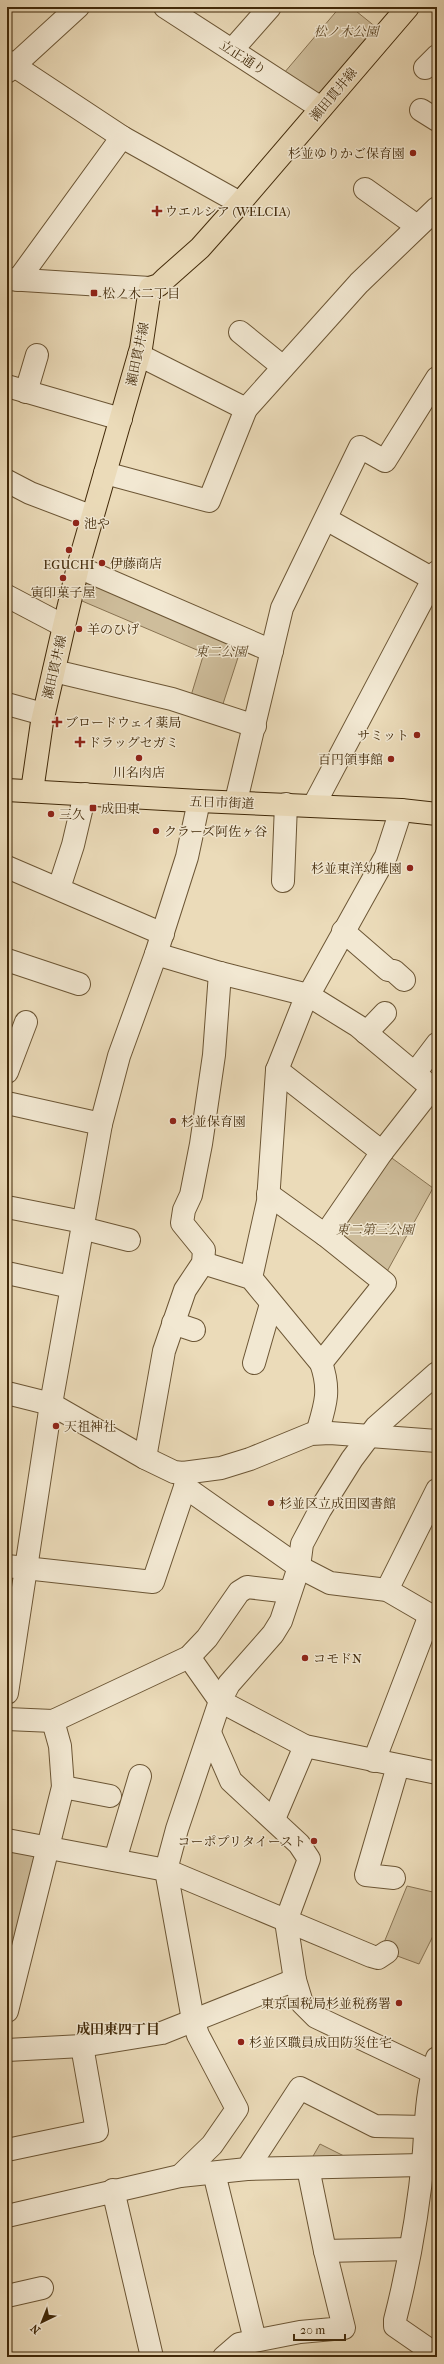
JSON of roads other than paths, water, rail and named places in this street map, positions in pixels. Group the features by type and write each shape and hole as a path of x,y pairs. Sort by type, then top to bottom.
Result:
{"main road":[{"name":"瀬田貫井線","path":"32,791 44,714 64,626 78,567 122,419 139,355 150,288 159,285 200,248 408,7"},
{"name":"五日市街道","path":"7,790 200,801 236,801 314,805 401,810 437,814"}],"street":[{"path":"78,7 9,66 122,137 240,203"},
{"name":"立正通り","path":"165,7 321,108"},
{"path":"232,50 270,7"},
{"path":"12,280 122,137"},
{"path":"365,189 417,226"},
{"path":"106,473 209,501 246,409 359,283 437,208"},
{"path":"12,280 150,288"},
{"path":"240,332 283,367"},
{"path":"37,355 16,389 122,419"},
{"path":"139,355 246,409"},
{"path":"236,801 282,608 360,447 385,461 429,408 437,378"},
{"path":"7,481 30,493 93,517"},
{"path":"314,805 435,576 326,519"},
{"path":"78,567 272,651"},
{"path":"7,596 64,626"},
{"path":"54,671 172,699 255,726"},
{"path":"7,704 44,714"},
{"path":"59,888 73,845 86,794"},
{"path":"7,1693 16,1567 51,1404 101,1124 119,1056 160,944 187,857 200,801"},
{"path":"283,881 286,804"},
{"path":"250,1278 268,1194 278,1070 308,995 342,931 386,856 401,810"},
{"path":"7,867 59,888 160,944 220,973 308,995 366,1033 435,1090 382,1152 325,1235"},
{"path":"342,931 388,970 394,971 404,980"},
{"path":"7,960 79,984"},
{"path":"145,1458 164,1351 185,1290 203,1263 204,1250 182,1223 184,1210 191,1195 201,1144 214,1055 220,973"},
{"path":"366,1033 385,1013"},
{"path":"7,1072 26,1022"},
{"path":"415,1073 437,1044"},
{"path":"278,1070 382,1152"},
{"path":"7,1103 101,1124"},
{"path":"268,1194 325,1235 385,1283 321,1363"},
{"path":"7,1207 82,1225 130,1240"},
{"path":"203,1263 250,1278 321,1363 326,1377 327,1398 317,1433"},
{"path":"7,1273 71,1287"},
{"path":"254,1363 271,1304"},
{"path":"173,1323 194,1330"},
{"path":"180,2176 212,2145 236,2109 198,2035 193,2020 166,1870 177,1829 220,1701 229,1684 273,1634 281,1621 299,1567 302,1544 320,1510 352,1459 370,1435 437,1373"},
{"path":"7,1393 51,1404 145,1458 174,1472 187,1480 299,1567 330,1583 387,1590 433,1619 374,1761"},
{"path":"16,1567 152,1582 187,1480 200,1472 228,1466 250,1459 311,1434 317,1433 370,1435 437,1441"},
{"path":"387,1590 435,1497"},
{"path":"7,1719 53,1721 189,1657 207,1638 239,1592 247,1587 290,1592"},
{"path":"189,1657 220,1701 305,1746 437,1773"},
{"path":"7,2011 63,1787 60,1746 53,1721"},
{"path":"210,1733 231,1781 274,1819 298,1844 309,1859 286,1921 295,1980 302,2003 316,2017 435,2065 424,2127 422,2165 410,2249 396,2326 400,2332 437,2355"},
{"path":"274,1819 305,1746"},
{"path":"394,1878 366,1875 398,1766"},
{"path":"114,1860 140,1776"},
{"path":"63,1787 110,1796"},
{"path":"7,1840 166,1870 371,1956 378,1958 387,1952"},
{"path":"7,2050 82,2046 162,2033 295,1980"},
{"path":"7,2150 97,2131 82,2046"},
{"path":"247,2169 300,2088 375,2126 424,2127"},
{"path":"7,2216 112,2190 180,2176 247,2169 422,2165"},
{"path":"224,2357 239,2344 255,2340 300,2332 344,2328 325,2251 308,2168"},
{"path":"214,2173 255,2340"},
{"path":"112,2190 152,2357"},
{"path":"325,2251 410,2249"},
{"path":"7,2296 42,2288"}],"place":[{"name":"杉並ゆりかご保育園","path":"413,153"},
{"name":"ウエルシア (WELCIA)","path":"157,211"},
{"name":"松ノ木二丁目","path":"94,293"},
{"name":"池や","path":"76,523"},
{"name":"EGUCHI","path":"69,550"},
{"name":"伊藤商店","path":"102,563"},
{"name":"寅印菓子屋","path":"63,578"},
{"name":"羊のひげ","path":"79,629"},
{"name":"ブロードウェイ薬局","path":"57,722"},
{"name":"サミット","path":"417,735"},
{"name":"ドラッグセガミ","path":"80,742"},
{"name":"川名肉店","path":"139,758"},
{"name":"百円領事館","path":"391,759"},
{"name":"成田東","path":"93,808"},
{"name":"三久","path":"51,814"},
{"name":"クラーズ阿佐ヶ谷","path":"156,831"},
{"name":"杉並東洋幼稚園","path":"410,868"},
{"name":"杉並保育園","path":"173,1121"},
{"name":"天祖神社","path":"56,1426"},
{"name":"杉並区立成田図書館","path":"271,1503"},
{"name":"コモドN","path":"305,1658"},
{"name":"コーポプリタイースト","path":"314,1841"},
{"name":"東京国税局杉並税務署","path":"399,2003"},
{"name":"杉並区職員成田防災住宅","path":"241,2042"}],"district":[{"name":"成田東四丁目","path":"118,2029"}],"park label":[{"name":"松ノ木公園","path":"346,31"},
{"name":"東二公園","path":"221,651"},
{"name":"東二第三公園","path":"375,1229"}]}
